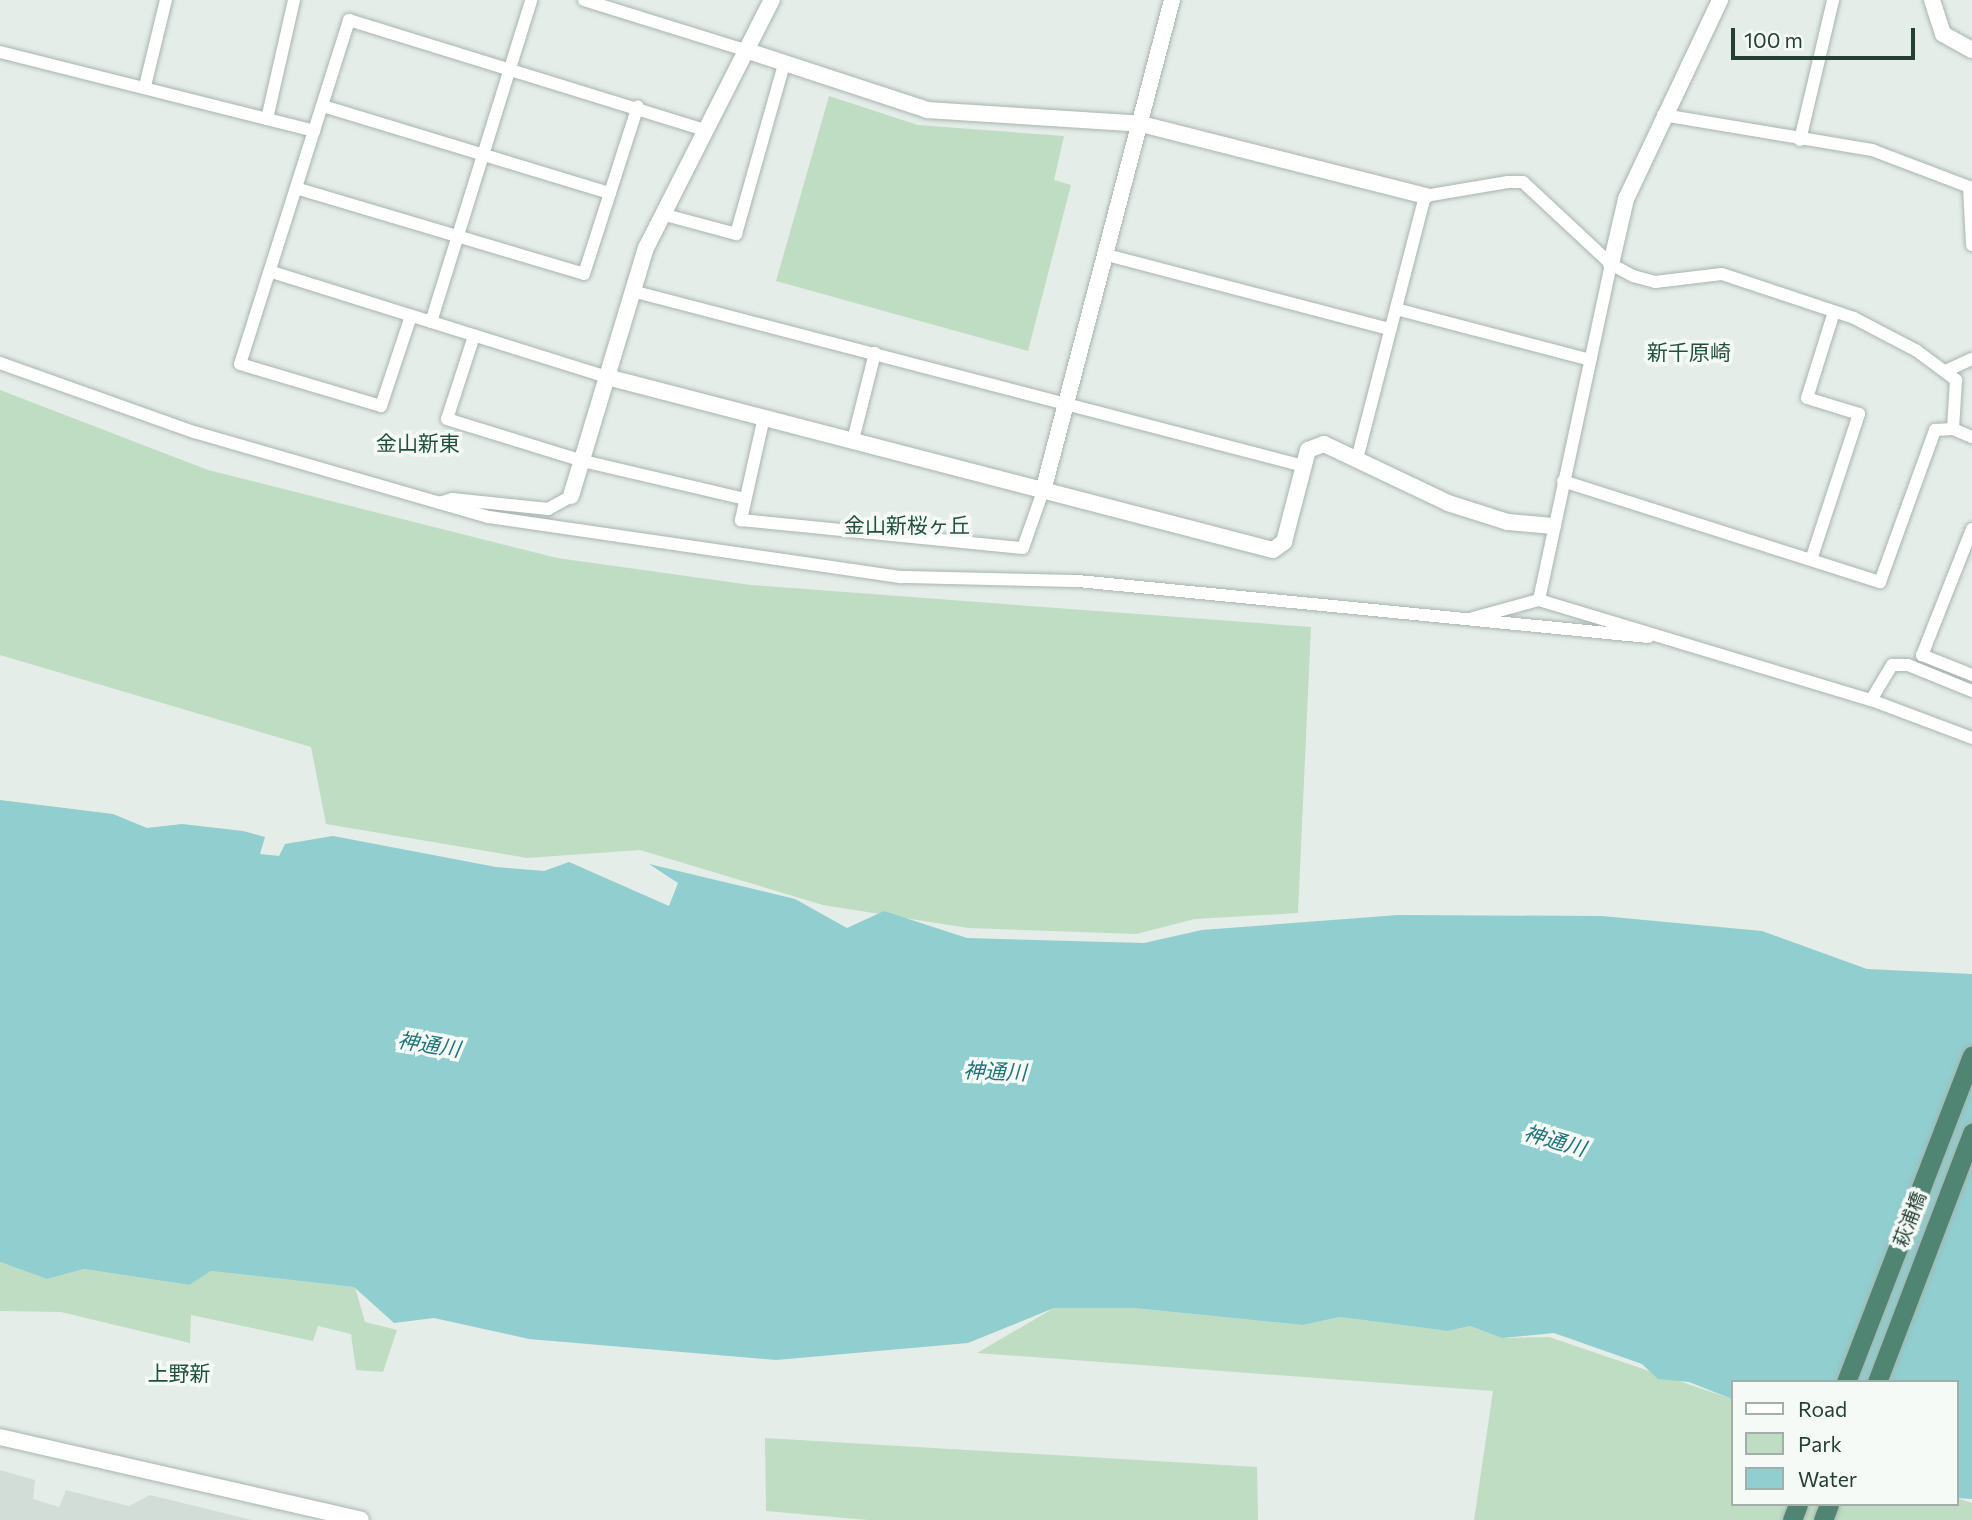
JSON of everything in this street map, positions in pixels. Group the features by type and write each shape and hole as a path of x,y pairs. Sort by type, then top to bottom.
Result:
{"highway":[{"name":"萩浦橋","path":"1847,1380 1972,1055"},
{"name":"萩浦橋","path":"1878,1380 1972,1133"}],"street":[{"path":"145,86 166,0"},
{"path":"267,119 295,0"},
{"path":"431,322 531,0"},
{"path":"584,0 927,110 1142,124 1425,196 1523,182 1611,264 1655,282 1722,274 1834,312 1948,370 1956,380 1953,429"},
{"path":"438,503 452,499 548,509 571,496 632,291 662,214 772,0"},
{"path":"764,417 741,520 1023,548 1043,491 1142,124 1172,0"},
{"path":"1539,600 1626,199 1663,115 1720,0"},
{"path":"1800,139 1833,0"},
{"path":"1932,0 1943,34 1972,50"},
{"path":"411,316 381,406 240,364 299,189 349,20 638,106 705,130"},
{"path":"0,52 145,86 314,131"},
{"path":"662,214 736,234 784,64"},
{"path":"323,106 484,151 610,192"},
{"path":"299,189 584,274 638,106"},
{"path":"1663,115 1872,150 1970,188 1972,245"},
{"path":"1357,459 1425,196"},
{"path":"1107,255 1390,329"},
{"path":"272,272 607,377 1273,550 1284,542 1308,450 1324,444 1448,503 1507,522 1553,526"},
{"path":"632,291 875,353 1065,406 1304,466"},
{"path":"1396,309 1590,360"},
{"path":"1811,560 1859,414 1807,398 1834,312"},
{"path":"474,336 447,419 583,461 745,499"},
{"path":"853,440 875,353"},
{"path":"1948,370 1972,359"},
{"path":"0,363 194,432 489,517 902,577 1078,581 1473,618 1648,638"},
{"path":"1563,481 1880,582 1935,430 1953,429 1972,437"},
{"path":"1972,529 1922,655 1972,675"},
{"path":"1473,618 1539,600 1648,638 1871,699 1972,738"},
{"path":"1871,699 1892,665 1908,665 1972,691"},
{"path":"0,1437 361,1520"}],"shaded area":[{"path":"0,1470 35,1480 33,1499 59,1507 66,1490 129,1506 150,1495 252,1520 0,1520"}],"green space":[{"path":"829,96 918,125 1064,136 1054,180 1071,185 1028,351 776,281"},
{"path":"0,390 208,470 557,558 751,585 1311,627 1298,913 1195,919 1136,934 968,928 823,905 640,850 527,858 326,824 311,747 0,655"},
{"path":"0,1262 47,1279 84,1269 188,1285 211,1271 355,1287 365,1322 397,1330 383,1372 356,1370 351,1334 318,1326 313,1341 191,1315 190,1343 61,1312 0,1311"},
{"path":"1054,1308 1134,1308 1303,1325 1340,1317 1448,1331 1470,1326 1502,1338 1549,1337 1730,1398 1730,1506 1958,1506 1958,1499 1972,1503 1972,1520 1474,1520 1493,1391 977,1353"},
{"path":"765,1438 1257,1467 1258,1520 868,1520 766,1511"}],"water":[{"name":"神通川","path":"0,800 113,814 147,828 182,824 243,831 265,837 260,854 279,856 285,844 333,836 496,867 544,871 569,862 669,906 678,883 649,864 795,899 847,928 884,911 967,938 1144,943 1202,930 1398,915 1602,916 1762,931 1867,969 1972,974 1972,1499 1958,1498 1958,1380 1730,1380 1730,1398 1689,1382 1658,1379 1642,1364 1554,1333 1502,1338 1470,1326 1448,1331 1340,1317 1303,1325 1134,1308 1054,1308 968,1343 776,1360 529,1339 434,1318 394,1323 354,1287 211,1271 189,1285 84,1269 47,1279 0,1262"}],"district":[{"name":"新千原崎","path":"1689,352"},
{"name":"金山新東","path":"418,443"},
{"name":"金山新桜ヶ丘","path":"907,525"},
{"name":"上野新","path":"179,1373"}]}
